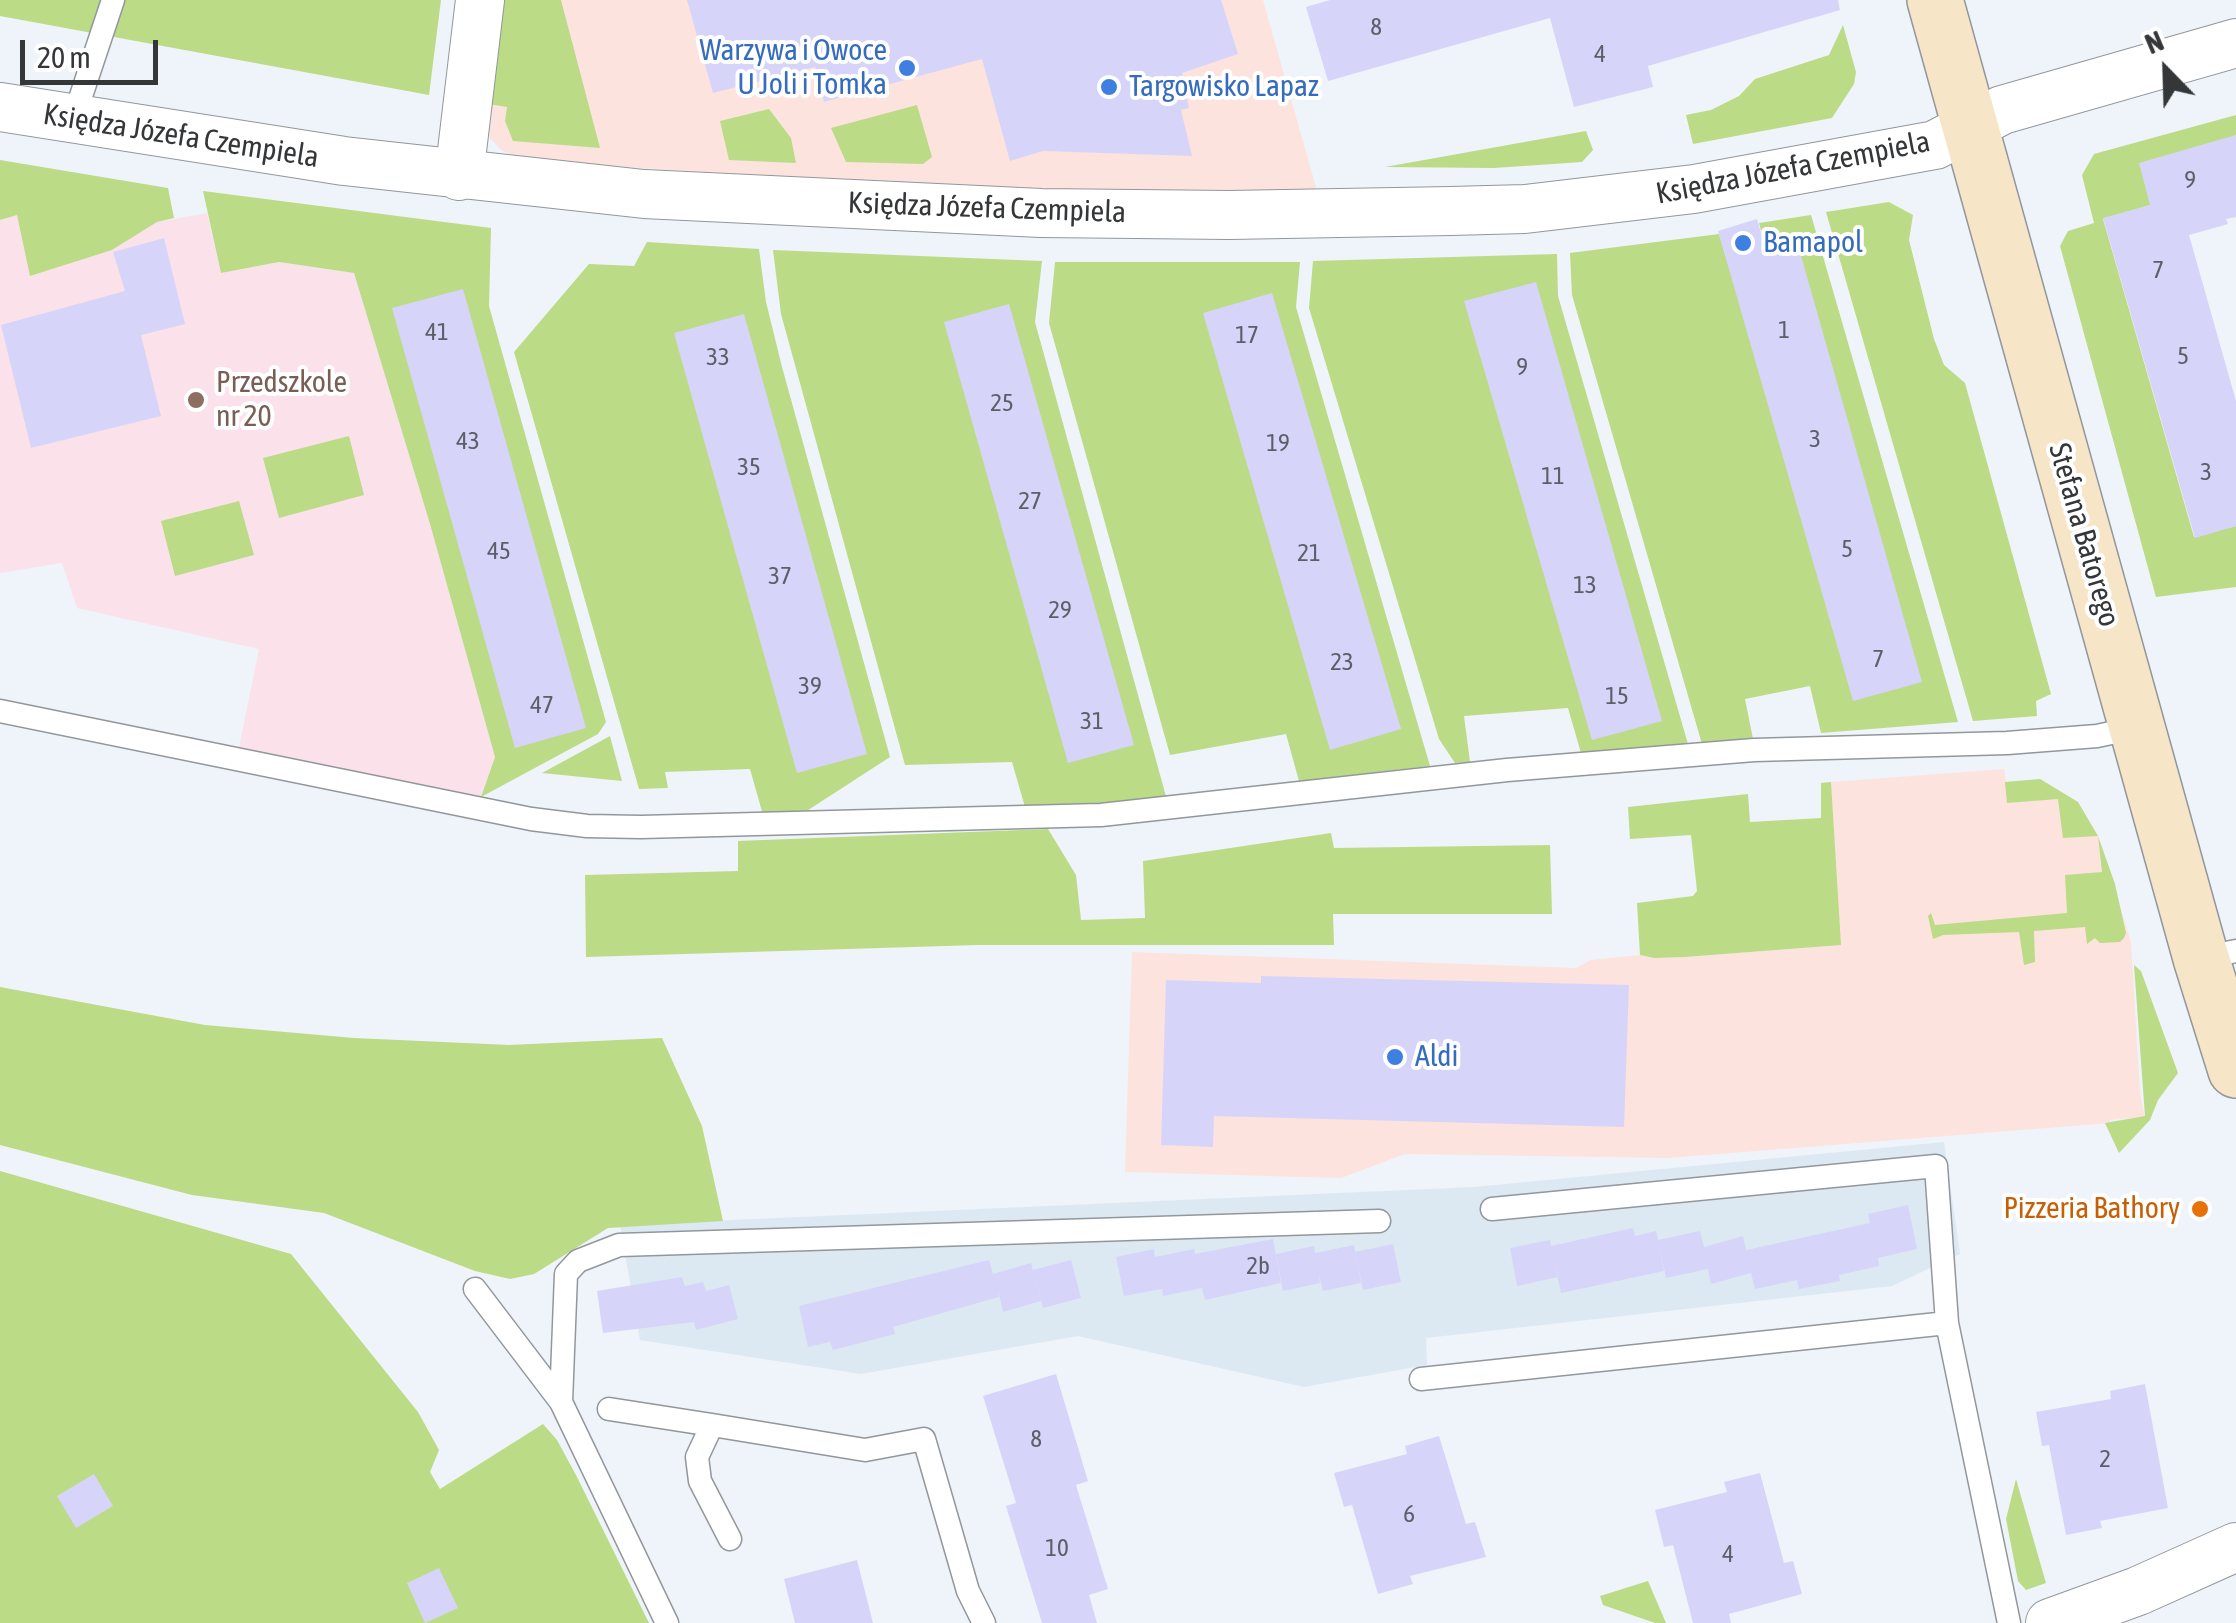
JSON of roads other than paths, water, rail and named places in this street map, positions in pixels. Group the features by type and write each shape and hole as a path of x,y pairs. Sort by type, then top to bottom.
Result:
{"street":[{"path":"459,176 480,0"},
{"name":"Stefana Batorego","path":"1936,0 2139,727 2218,955 2236,1070"},
{"name":"Księdza Józefa Czempiela","path":"0,107 459,176 644,194 1041,213 1230,215 1525,209 1678,191 1935,145 2002,110 2236,43"},
{"path":"2050,1623 2138,1592 2236,1547"}],"lane":[{"path":"73,120 113,0"},
{"path":"0,711 532,819 641,827 1101,816 1506,770 1754,750 2007,743 2098,736 2139,727"},
{"path":"1492,1209 1936,1166 1947,1323 2009,1623"},
{"path":"561,1402 566,1274 578,1260 619,1245 1378,1221"},
{"path":"474,1289 561,1402 667,1623"},
{"path":"1421,1379 1947,1323"},
{"path":"610,1409 865,1450 924,1440 968,1591 984,1623"},
{"path":"712,1425 697,1457 700,1480 730,1540"}],"place":[{"name":"Warzywa i Owoce U Joli i Tomka","path":"907,68"},
{"name":"Targowisko Lapaz","path":"1109,87"},
{"name":"Bamapol","path":"1743,243"},
{"name":"Przedszkole nr 20","path":"196,400"},
{"name":"Aldi","path":"1395,1057"},
{"name":"Pizzeria Bathory","path":"2200,1209"}]}
